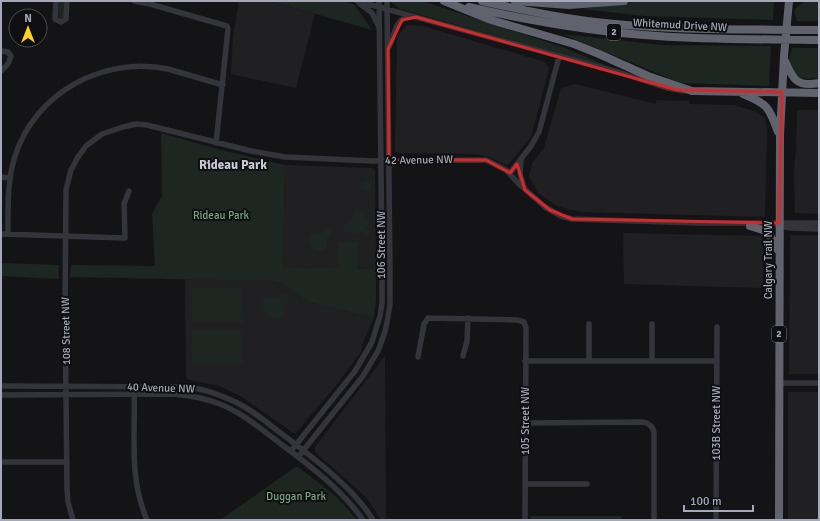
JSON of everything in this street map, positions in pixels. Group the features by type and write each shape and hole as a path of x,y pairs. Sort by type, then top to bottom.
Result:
{"highway":[{"name":"Whitemud Drive NW","path":"445,1 513,17 586,29 683,38 819,40"},
{"path":"445,1 491,20 574,44 648,76 692,91 819,93"},
{"name":"Whitemud Drive NW","path":"482,1 588,21 698,29 819,30"},
{"path":"515,1 569,5 624,1"},
{"name":"Calgary Trail NW","path":"779,520 780,135 784,56 789,1"},
{"path":"788,13 793,1"},
{"path":"784,56 789,72 797,82 809,84 819,83"},
{"path":"739,92 758,100 765,105 771,114 780,135"},
{"path":"746,225 766,231 772,238 779,252"}],"street":[{"path":"56,1 55,18 58,22 66,19 67,1"},
{"path":"134,1 225,25 228,29 216,143"},
{"path":"357,1 379,4 388,9 622,73 672,89 692,91"},
{"path":"357,1 369,11 380,29"},
{"name":"106 Street NW","path":"298,457 367,369 378,351 385,332 390,304 388,1"},
{"name":"106 Street NW","path":"291,452 355,371 372,342 377,329 382,303 379,4"},
{"path":"388,49 392,43 395,30 400,22 407,18 416,17"},
{"path":"1,51 8,52 12,56 8,64 1,71"},
{"path":"510,173 536,139 541,129 559,56"},
{"path":"8,234 10,178 19,144 31,123 43,108 72,84 91,75 114,69 148,67 168,69 223,85"},
{"name":"42 Avenue NW","path":"86,146 97,137 123,126 136,124 152,125 256,153 285,157 380,161 483,160 493,162 510,173 540,204 561,216 572,219 746,225 819,223"},
{"name":"108 Street NW","path":"72,520 67,495 65,310 66,195 69,177 74,164 86,146"},
{"path":"522,158 520,164 520,174 525,190"},
{"path":"1,177 10,178"},
{"path":"1,234 125,238 124,204 129,191"},
{"name":"42 Avenue NW","path":"746,225 751,222 792,228 819,229"},
{"path":"418,357 424,324 428,318 468,318 467,341 463,356"},
{"name":"105 Street NW","path":"468,318 517,320 524,322 526,328 525,520"},
{"path":"589,324 589,361"},
{"path":"652,324 652,361"},
{"name":"103B Street NW","path":"716,520 717,327"},
{"path":"525,361 717,361"},
{"path":"779,384 819,384"},
{"name":"40 Avenue NW","path":"1,386 134,386 184,387 203,390 232,400 251,411 303,451"},
{"path":"134,386 135,478 140,501 147,520"},
{"name":"40 Avenue NW","path":"1,395 182,395 212,401 238,413 291,452"},
{"path":"525,424 642,422 650,425 654,433 654,520"},
{"path":"303,451 347,488 360,502 373,520"},
{"path":"291,452 341,494 353,506 363,520"},
{"path":"1,462 67,462"},
{"path":"525,484 587,484"}],"highlighted area":[{"path":"416,17 677,90 782,92 779,223 572,219 550,210 525,190 517,164 510,173 486,160 389,160 388,49 402,20"}],"shaded area":[{"path":"239,1 270,1 315,14 296,88 231,74 233,36"},
{"path":"407,25 423,26 545,62 549,69 531,137 509,164 506,165 490,157 475,154 399,153 395,151 397,36"},
{"path":"575,84 656,104 656,100 689,101 689,104 733,105 755,111 765,118 767,131 765,217 580,212 557,206 538,193 529,176 532,163 544,148 561,88"},
{"path":"797,110 819,110 819,214 795,213 794,170"},
{"path":"285,165 372,168 375,170 376,269 283,267"},
{"path":"623,233 763,236 763,288 624,284"},
{"path":"790,235 819,235 819,374 789,374"},
{"path":"185,279 273,281 282,283 308,302 374,318 363,342 361,352 337,384 295,434 242,397 219,386 186,379"},
{"path":"385,356 386,520 381,520 367,498 315,452 315,447"},
{"path":"788,392 819,392 819,520 788,520"}],"green space":[{"path":"59,1 64,2 64,17 61,19 58,16"},
{"path":"270,1 341,1 354,4 372,30"},
{"path":"392,1 422,1 565,48 615,69 400,9 392,3"},
{"path":"640,1 774,1 773,20 644,16 582,9"},
{"path":"805,1 819,1 819,21 797,21 794,10"},
{"path":"562,34 662,45 771,46 769,86 681,83"},
{"path":"792,48 819,48 819,78 807,79 800,77 794,72 788,62"},
{"name":"Rideau Park","path":"161,133 221,150 285,165 283,267 338,268 339,242 357,242 357,269 376,269 376,301 374,318 308,302 282,283 273,281 70,277 71,265 155,266 152,214 162,196"},
{"path":"362,183 371,183 371,190 362,190"},
{"path":"359,210 365,213 365,219 370,222 365,226 366,231 369,232 368,236 365,236 363,231 357,234 345,232 342,227 351,221 354,211"},
{"path":"326,229 331,230 332,235 327,238 327,249 323,251 315,250 311,246 310,242 311,233 322,233"},
{"path":"1,263 59,265 59,279 1,276"},
{"path":"192,288 242,288 243,322 192,322"},
{"path":"281,294 288,296 288,301 284,305 284,317 275,318 266,315 262,307 264,298 276,298"},
{"path":"192,330 242,330 242,363 192,363"},
{"name":"Duggan Park","path":"297,466 337,497 357,520 220,520"},
{"path":"531,516 621,516 621,520 531,520"}],"district":[{"name":"Rideau Park","path":"233,165"}]}
